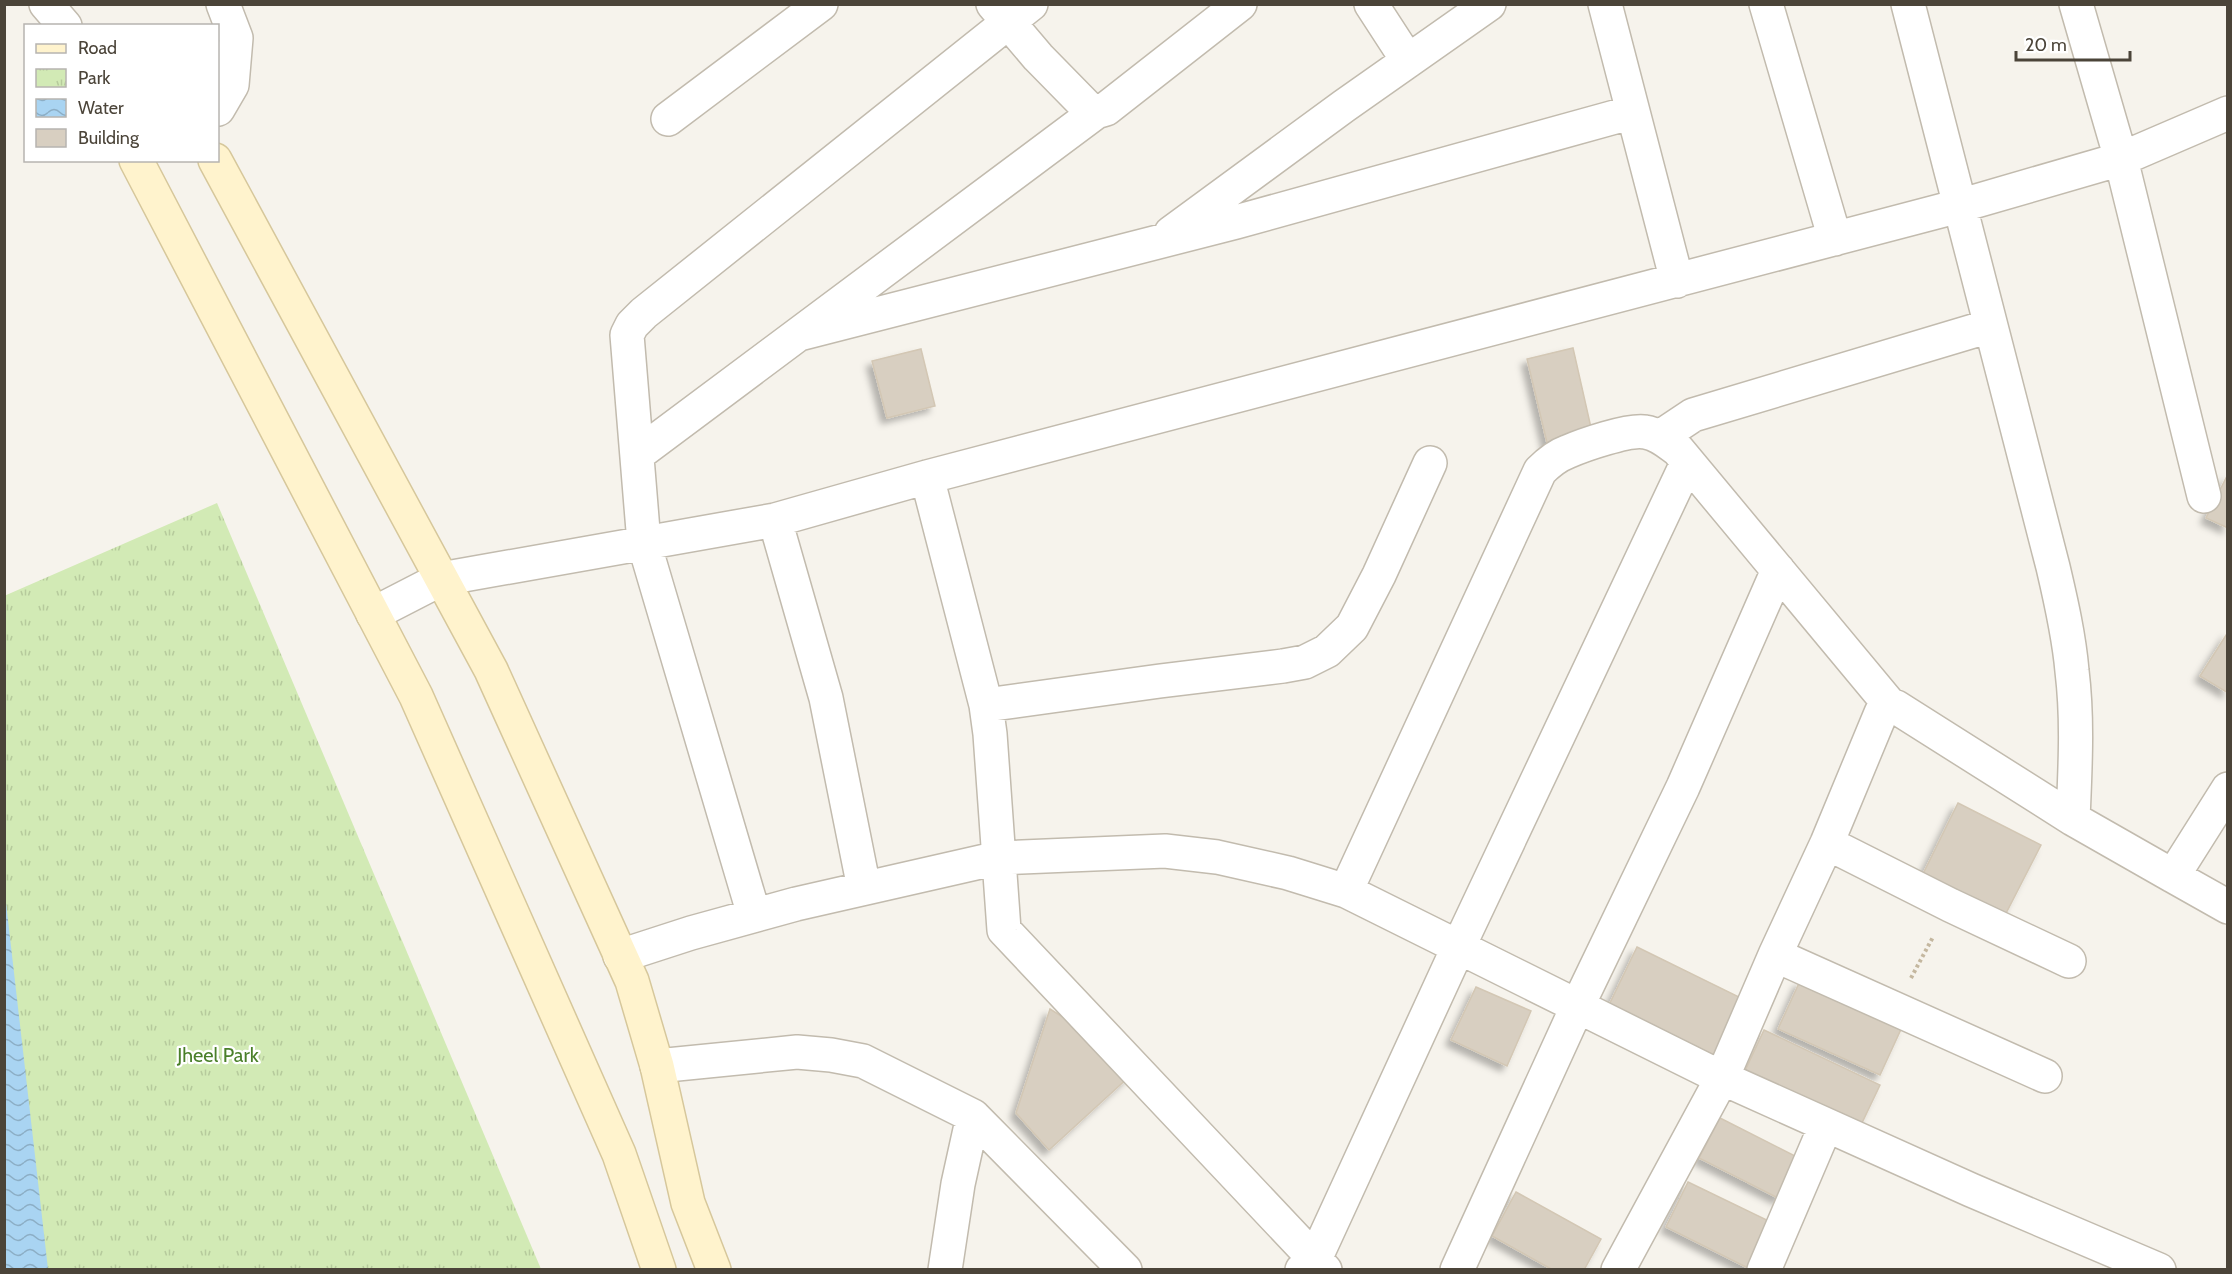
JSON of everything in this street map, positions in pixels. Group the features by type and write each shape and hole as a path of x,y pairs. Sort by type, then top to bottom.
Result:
{"main road":[{"path":"136,162 416,696 619,1154 659,1269"},
{"path":"216,162 491,670 632,981 657,1066 688,1203 714,1269"}],"street":[{"path":"46,4 63,24"},
{"path":"219,107 232,85 236,38 223,4"},
{"path":"668,119 821,4"},
{"path":"638,454 1096,112 1106,109 1240,4"},
{"path":"1371,4 1408,61"},
{"path":"1159,242 1344,105 1489,4"},
{"path":"1605,4 1677,281"},
{"path":"1767,4 1834,239"},
{"path":"1908,4 2054,567 2065,619 2072,672 2076,736 2073,819"},
{"path":"2076,4 2121,159 2204,496"},
{"path":"754,915 644,543 627,335 632,325 644,313 1011,10 1089,109 1096,112"},
{"path":"799,334 1159,242 1633,112"},
{"path":"373,614 441,579 776,520 927,477 1959,206 2121,159 2228,113"},
{"path":"1660,437 1693,415 1990,326"},
{"path":"1346,891 1540,471 1550,461 1566,452 1629,432 1644,432 1660,437 1678,450 1686,463 1890,705 2073,819 2228,907"},
{"path":"986,705 1283,666 1305,662 1327,651 1352,627 1379,575 1430,463"},
{"path":"927,477 986,705 1005,930 1314,1266 1458,948 1686,463"},
{"path":"776,520 826,698 864,888"},
{"path":"1456,1269 1578,1005 1683,787 1778,570"},
{"path":"1618,1269 1722,1078 1827,843 1881,713 1890,705"},
{"path":"2173,876 2228,789"},
{"path":"1827,843 2068,961"},
{"path":"620,956 754,915 998,858 1165,851 1217,857 1288,873 1346,891 1722,1078 1971,1190 2159,1269"},
{"path":"1775,955 2045,1076"},
{"path":"657,1066 797,1052 863,1061 973,1116 1125,1269"},
{"path":"945,1269 958,1184 973,1116"},
{"path":"1764,1269 1826,1125"}],"path":[{"path":"1894,1008 1950,905"}],"green space":[{"name":"Jheel Park","path":"217,503 541,1269 5,1269 4,596"}],"water":[{"path":"5,894 48,1269 5,1269"}],"building":[{"path":"1573,348 1594,441 1549,451 1527,359"},
{"path":"921,349 935,406 887,418 872,361"},
{"path":"2228,474 2228,528 2206,518"},
{"path":"2228,632 2228,693 2200,676"},
{"path":"1958,803 2041,845 2001,923 1919,882"},
{"path":"1637,947 1739,997 1716,1056 1609,1005"},
{"path":"1800,981 1902,1027 1880,1075 1778,1029"},
{"path":"1476,987 1531,1011 1507,1066 1451,1040"},
{"path":"1050,1009 1096,1038 1131,1075 1049,1150 1016,1113"},
{"path":"1764,1030 1880,1085 1860,1127 1744,1073"},
{"path":"1720,1118 1801,1159 1780,1199 1699,1158"},
{"path":"1688,1182 1773,1223 1750,1269 1666,1227"},
{"path":"1516,1192 1601,1239 1584,1270 1553,1270 1492,1236"}]}
